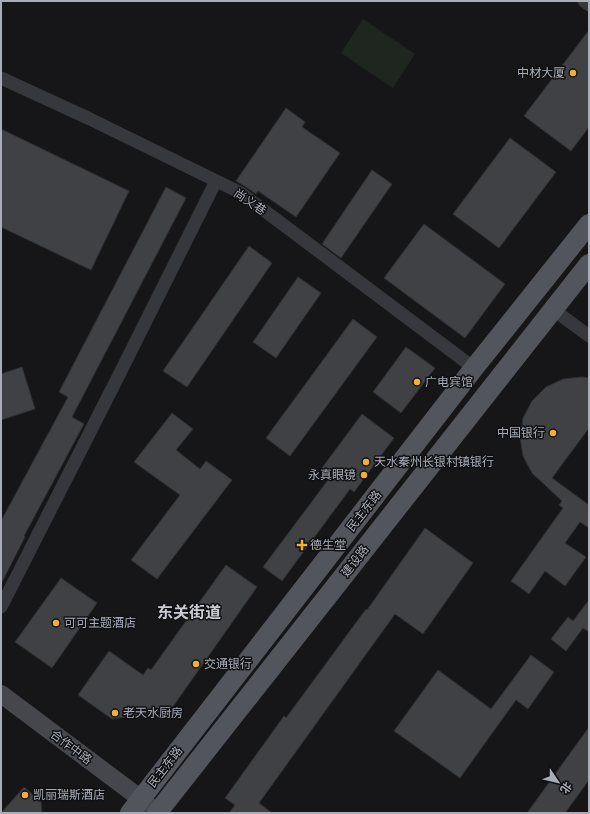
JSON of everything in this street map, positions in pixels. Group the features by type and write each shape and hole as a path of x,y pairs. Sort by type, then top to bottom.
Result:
{"main road":[{"name":"民主东路","path":"135,806 474,368 589,224"},
{"path":"554,310 589,264"},
{"name":"建设路","path":"157,813 554,310"},
{"name":"合作中路","path":"1,694 135,806 157,813"}],"street":[{"path":"584,1 589,5"},
{"name":"尚义巷","path":"1,78 241,193 474,368"},
{"path":"1,606 216,181"},
{"path":"554,310 589,336"}],"shaded area":[{"path":"363,19 415,54 393,88 341,53"}],"building":[{"name":"中材大厦","path":"589,30 589,127 571,151 524,116"},
{"path":"286,108 305,122 302,127 340,153 296,217 258,191 256,194 236,181"},
{"path":"1,129 129,191 91,270 1,227"},
{"path":"510,138 556,172 499,248 453,214"},
{"path":"372,170 392,184 341,258 322,244"},
{"path":"166,187 186,198 72,417 84,424 24,536 25,537 1,584 1,521 68,397 59,392"},
{"path":"424,224 505,284 465,338 384,278"},
{"path":"249,246 272,263 187,387 163,371"},
{"path":"298,277 321,293 276,358 253,342"},
{"path":"353,319 377,337 290,456 266,438"},
{"path":"406,347 435,368 401,413 373,392"},
{"path":"22,367 35,409 1,420 1,374"},
{"path":"582,377 589,378 589,428 552,478 589,505 589,528 580,522 565,543 586,557 565,586 545,571 529,594 511,581 563,508 559,505 562,501 532,473 523,456 520,437 523,418 532,401 546,387 563,379"},
{"path":"172,413 193,429 176,450 200,469 206,461 232,480 157,579 131,560 180,495 134,462"},
{"path":"362,414 394,438 354,492 350,489 282,581 263,567 331,476 322,468"},
{"path":"425,528 473,563 423,634 395,614 259,803 272,813 229,813 235,805 225,798 284,716 286,718 366,609 367,610"},
{"path":"226,565 257,587 172,708 112,719 78,695 109,651 143,675 148,668 151,670"},
{"name":"可可主题酒店","path":"61,578 97,603 52,668 15,642"},
{"path":"589,600 589,632 583,628 566,651 551,639 568,617 573,621"},
{"path":"531,655 554,672 528,709 516,700 460,778 394,731 438,670 491,709"},
{"path":"589,727 589,780 565,813 527,813"},
{"name":"凯丽瑞斯酒店","path":"24,787 41,802 42,813 1,813"}],"place":[{"name":"中材大厦","path":"573,73"},
{"name":"广电宾馆","path":"417,382"},
{"name":"中国银行","path":"553,433"},
{"name":"天水秦州长银村镇银行","path":"366,462"},
{"name":"永真眼镜","path":"364,475"},
{"name":"德生堂","path":"302,545"},
{"name":"可可主题酒店","path":"56,623"},
{"name":"交通银行","path":"196,664"},
{"name":"老天水厨房","path":"115,713"},
{"name":"凯丽瑞斯酒店","path":"25,795"}],"district":[{"name":"东关街道","path":"189,612"}]}
